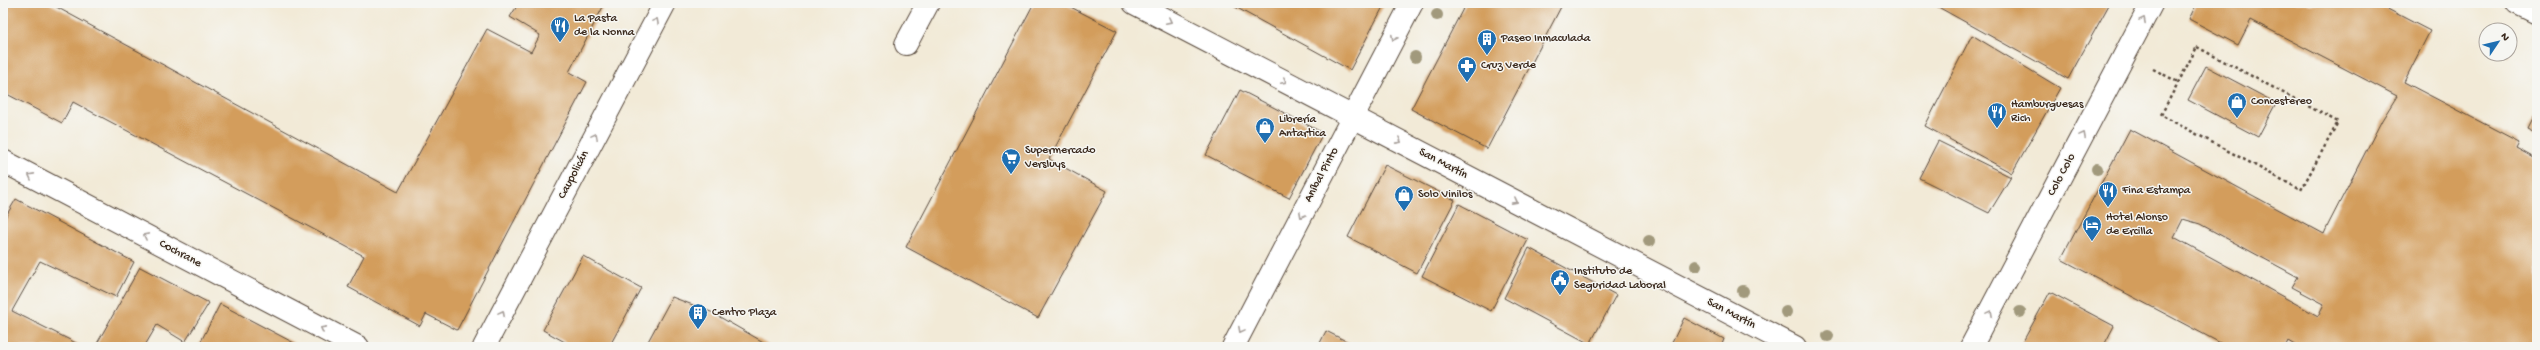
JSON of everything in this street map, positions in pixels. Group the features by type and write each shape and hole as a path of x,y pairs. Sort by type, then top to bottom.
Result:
{"street":[{"name":"Caupolicán","path":"484,347 665,3"},
{"path":"906,44 928,3"},
{"name":"San Martín","path":"1134,3 1795,347"},
{"name":"Aníbal Pinto","path":"1233,347 1412,3"},
{"name":"Colo Colo","path":"1971,347 2152,3"},
{"path":"2518,3 2537,13"},
{"name":"Cochrane","path":"3,161 358,347"}],"path":[{"path":"2197,46 2338,122 2301,190 2161,114 2178,82 2197,46"},
{"path":"2153,69 2178,82"}],"building":[{"path":"3,3 49,3 398,192 487,29 531,52 540,35 510,17 519,3 605,3 569,72 587,82 457,330 426,314 420,326 348,287 364,256 73,102 62,123 3,92"},
{"name":"Supermercado Versluys","path":"1034,3 1063,3 1117,31 1049,159 1107,191 1038,318 906,247"},
{"path":"1228,3 1385,3 1350,70"},
{"name":"Paseo Inmaculada","path":"1466,3 1563,3 1487,149 1411,109"},
{"path":"1931,3 2110,3 2068,79"},
{"path":"2197,3 2376,3 2430,31 2404,82 2519,142 2516,148 2536,159 2537,156 2537,347 2298,347 2288,341 2285,347 2228,347 2061,259 2130,129 2324,234 2382,120 2397,96 2251,20 2238,45 2189,19","holes":["2183,219 2200,224 2298,277 2292,287 2324,304 2318,316 2174,237"]},
{"path":"1972,35 2060,88 2012,173 1925,126"},
{"path":"2206,66 2276,103 2258,137 2188,100"},
{"name":"Librería Antartica","path":"1240,90 1323,133 1289,198 1206,155"},
{"path":"2537,109 2537,134 2527,129"},
{"path":"1938,141 2011,177 1989,213 1919,178"},
{"path":"1385,165 1455,200 1417,273 1348,237"},
{"path":"16,199 134,262 116,297 40,261 12,311 80,345 79,347 3,347 3,221"},
{"path":"1459,204 1528,240 1491,311 1422,276"},
{"name":"Instituto de Seguridad Laboral","path":"1529,248 1616,295 1590,344 1504,298"},
{"path":"583,256 641,288 609,347 574,347 543,330"},
{"path":"140,267 209,303 185,342 157,325 144,347 95,347"},
{"path":"2050,292 2114,326 2103,347 2020,347"},
{"name":"Centro Plaza","path":"672,297 711,312 772,347 645,347"},
{"path":"220,304 296,344 295,347 198,347"},
{"path":"1684,318 1724,339 1721,347 1670,347"},
{"path":"1326,331 1358,347 1318,347"}],"place":[{"name":"La Pasta de la Nonna","path":"560,43"},
{"name":"Paseo Inmaculada","path":"1487,56"},
{"name":"Cruz Verde","path":"1467,83"},
{"name":"Concestereo","path":"2237,119"},
{"name":"Hamburguesas Rich","path":"1997,129"},
{"name":"Librería Antartica","path":"1265,144"},
{"name":"Supermercado Versluys","path":"1011,175"},
{"name":"Fina Estampa","path":"2108,208"},
{"name":"Solo Vinilos","path":"1404,212"},
{"name":"Hotel Alonso de Ercilla","path":"2092,242"},
{"name":"Instituto de Seguridad Laboral","path":"1560,296"},
{"name":"Centro Plaza","path":"698,330"}]}
